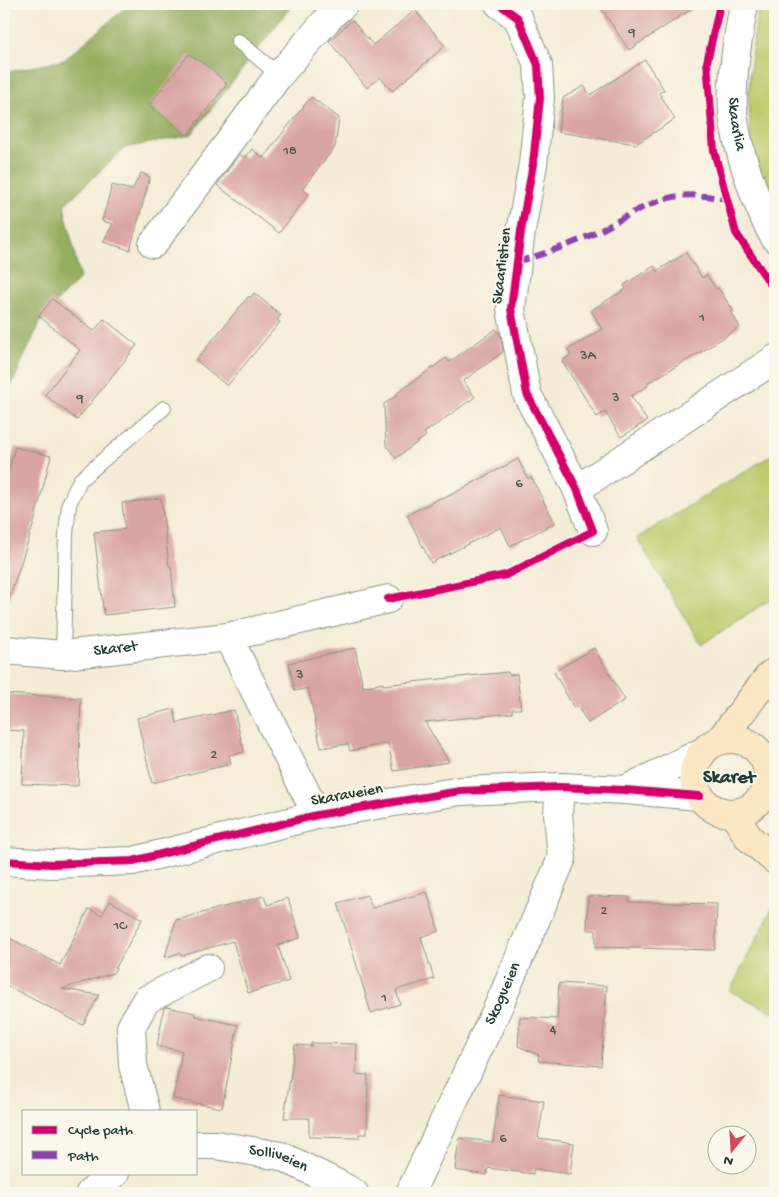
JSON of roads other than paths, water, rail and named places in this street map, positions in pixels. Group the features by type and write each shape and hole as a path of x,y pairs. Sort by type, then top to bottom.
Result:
{"street":[{"path":"153,244 279,75 332,14 344,4"},
{"name":"Skaarlia","path":"744,4 736,50 733,111 740,150 766,223 775,238"},
{"name":"Skaarlistien","path":"517,8 538,65 540,98 534,164 521,231 511,309 527,394 577,489 593,531"},
{"path":"577,489 775,359"},
{"name":"Skaret","path":"4,650 64,655 228,636 388,599"},
{"path":"228,636 317,815"},
{"path":"775,672 770,675 695,767 693,778 700,796 716,810 733,813 747,809 770,788 775,738"},
{"path":"711,746 732,739 745,741 750,744 763,756 770,788"},
{"name":"Skaraveien","path":"625,790 711,746"},
{"name":"Skaraveien","path":"4,861 52,864 133,861 317,815 460,791 560,787 700,796"},
{"name":"Skogveien","path":"410,1193 499,1005 562,858 558,813 560,787"},
{"path":"733,813 749,838 775,860"},
{"path":"145,1110 133,1065 131,1027 146,1000 208,968"},
{"name":"Solliveien","path":"198,1145 216,1145 281,1156 354,1193"},
{"path":"90,1193 114,1174"}],"lane":[{"path":"238,41 279,75"},
{"path":"64,655 66,534 69,504 80,480 164,408"}],"district":[{"name":"Skaret","path":"729,778"}]}
